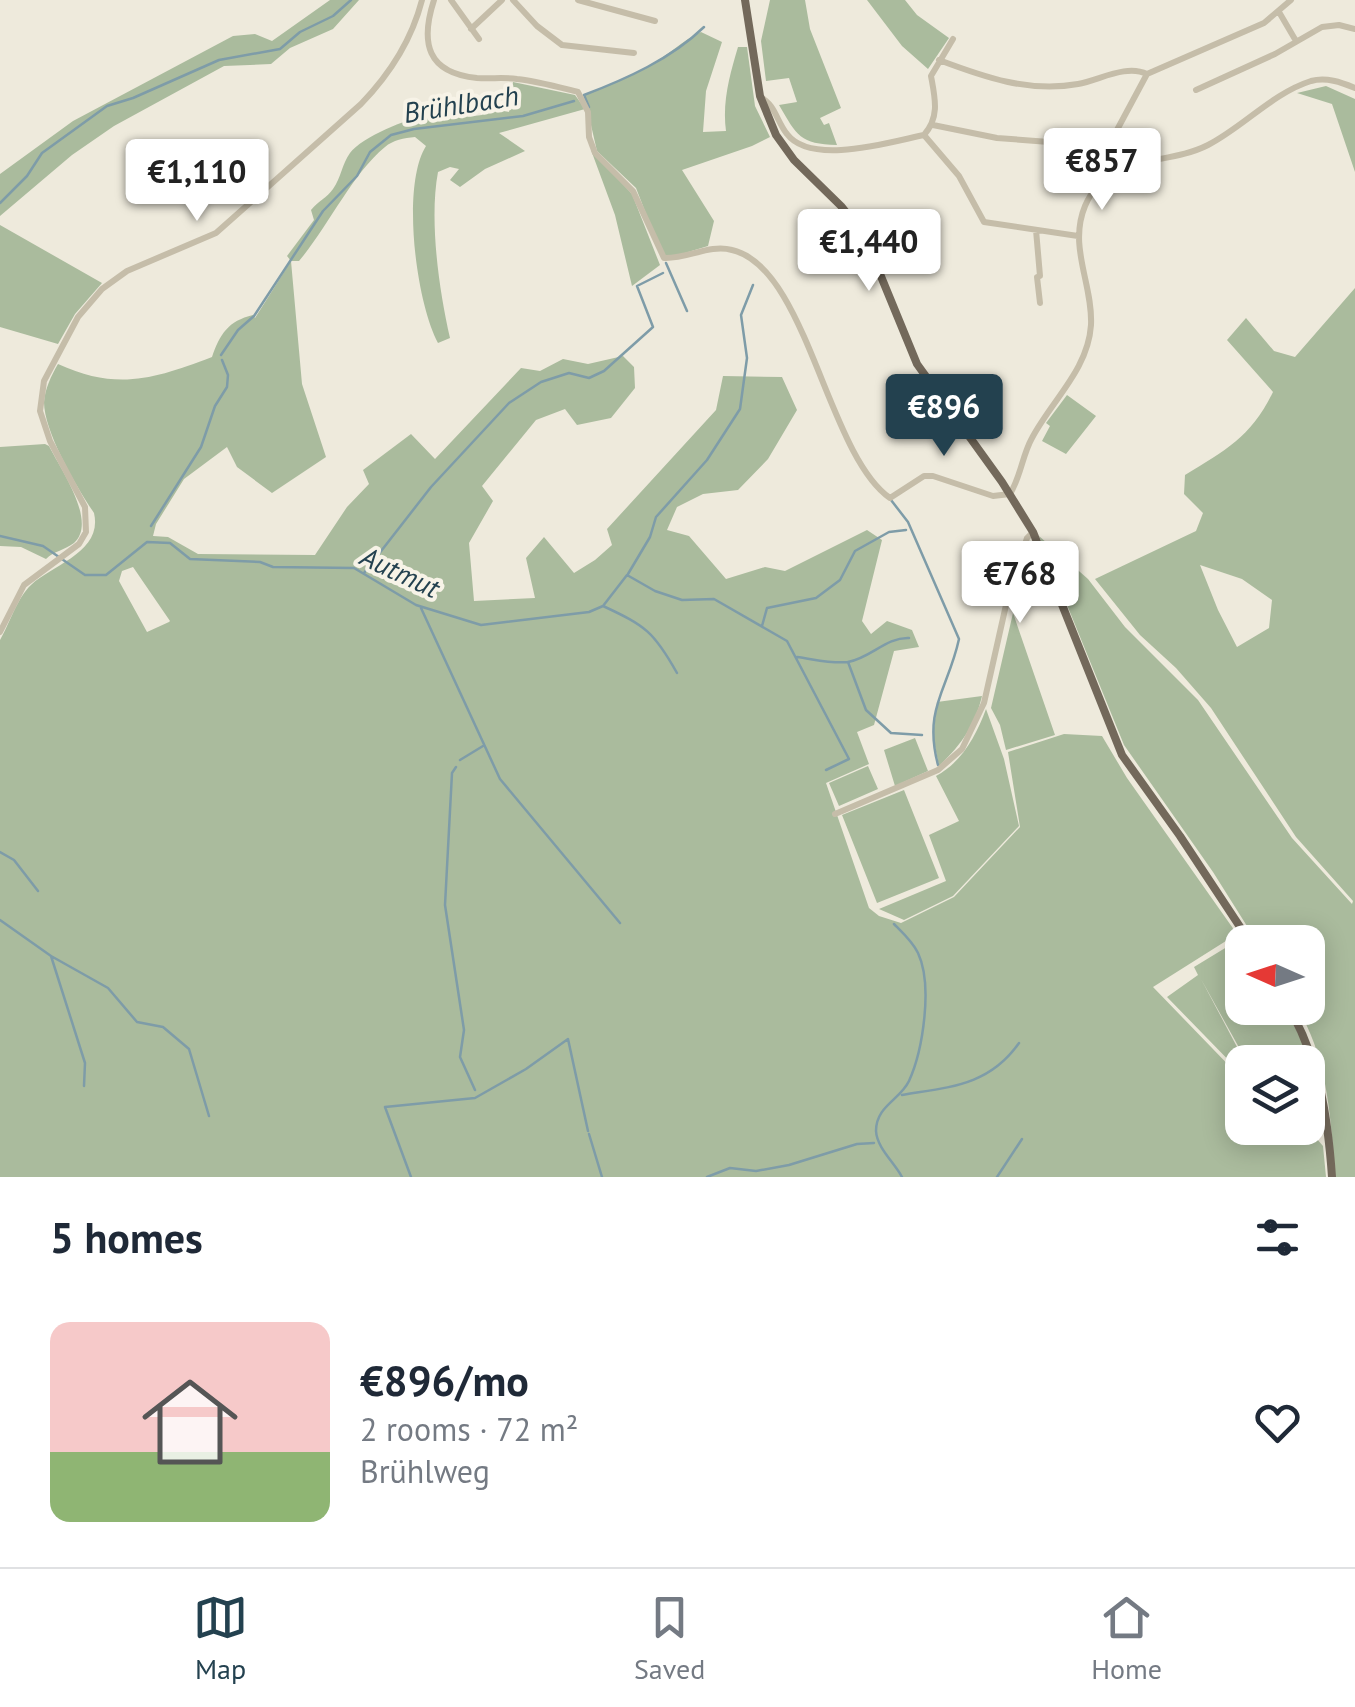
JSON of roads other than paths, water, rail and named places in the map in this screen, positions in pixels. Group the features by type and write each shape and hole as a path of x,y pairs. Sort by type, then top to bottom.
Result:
{"main road":[{"path":"744,0 760,96 784,146 864,236 917,364 1033,532 1122,755 1239,925"},
{"path":"1297,1025 1312,1056 1332,1177"}],"street":[{"path":"0,632 24,585 82,539 86,515 40,411 44,381 68,333 90,302 127,270 216,233 362,104 377,89 400,53 422,0"},
{"path":"434,0 427,43 433,58 442,66 469,77 513,78 578,92 588,112 594,153 633,191 664,258 725,248 756,260 791,304 810,356 857,456 887,497 894,497 924,476 992,496 1010,494 1018,482 1030,441 1080,365 1088,344 1090,298 1078,236 1086,204 1103,180 1124,166 1205,146 1294,89 1316,80 1338,81 1355,88"},
{"path":"451,0 479,38"},
{"path":"471,29 502,0"},
{"path":"513,0 562,45 634,52"},
{"path":"578,0 656,21"},
{"path":"939,60 987,78 1030,86 1060,87 1126,70 1146,74 1264,23 1292,0"},
{"path":"1279,12 1296,42"},
{"path":"1196,90 1322,27 1355,28"},
{"path":"760,96 769,102 787,135 814,150 875,146 924,134 933,124 936,104 932,76 953,39"},
{"path":"1103,180 1102,164 1111,138 1146,74"},
{"path":"933,124 997,138 1049,142 1111,138"},
{"path":"924,134 959,176 984,222 1078,236"},
{"path":"1036,230 1041,265 1040,303"},
{"path":"835,814 938,770 962,749 978,720 1006,605 1027,538 1033,532"}],"waterway":[{"path":"0,203 27,176 42,153 107,106 219,60 280,49 351,0"},
{"path":"589,107 584,95 647,67 704,27"},
{"name":"Brühlbach","path":"221,355 238,330 254,316 323,211 357,176 370,152 391,135 523,116 574,101"},
{"path":"666,263 687,311"},
{"path":"364,573 431,487 509,403 541,382 569,373 589,378 604,371 653,327 637,286 663,273"},
{"path":"628,574 650,537 656,517 707,460 740,409 747,358 741,315 753,285"},
{"path":"151,526 201,447 215,406 227,387 228,375 222,360"},
{"path":"891,500 908,522 959,639 935,714 938,765"},
{"path":"762,626 767,608 816,598 840,580 855,551 889,532 906,530"},
{"name":"Autmut","path":"0,536 43,546 85,575 106,575 147,542 170,543 190,559 260,562 273,567 354,568 416,605 481,625 589,612 603,606 627,575 682,600 714,599 787,641 849,759 826,770"},
{"path":"603,606 648,632 677,673"},
{"path":"421,608 500,779 620,923"},
{"path":"797,657 848,662 893,641 909,638"},
{"path":"848,662 866,710 891,733 922,735"},
{"path":"460,760 483,746"},
{"path":"456,767 452,773 445,905 464,1030 460,1057 475,1090"},
{"path":"0,852 14,860 38,891"},
{"path":"0,920 51,956 85,1063 84,1086"},
{"path":"894,924 916,949 925,982 922,1035 914,1068 905,1088 877,1122 877,1137 902,1177"},
{"path":"51,956 108,988 137,1022 163,1027 189,1049 209,1116"},
{"path":"411,1177 385,1107 475,1098 568,1039 588,1131"},
{"path":"902,1095 981,1076 995,1068 1019,1043"},
{"path":"589,1134 602,1177"},
{"path":"997,1177 1022,1139"},
{"path":"707,1177 730,1168 756,1171 789,1165 857,1144 874,1143"}]}
